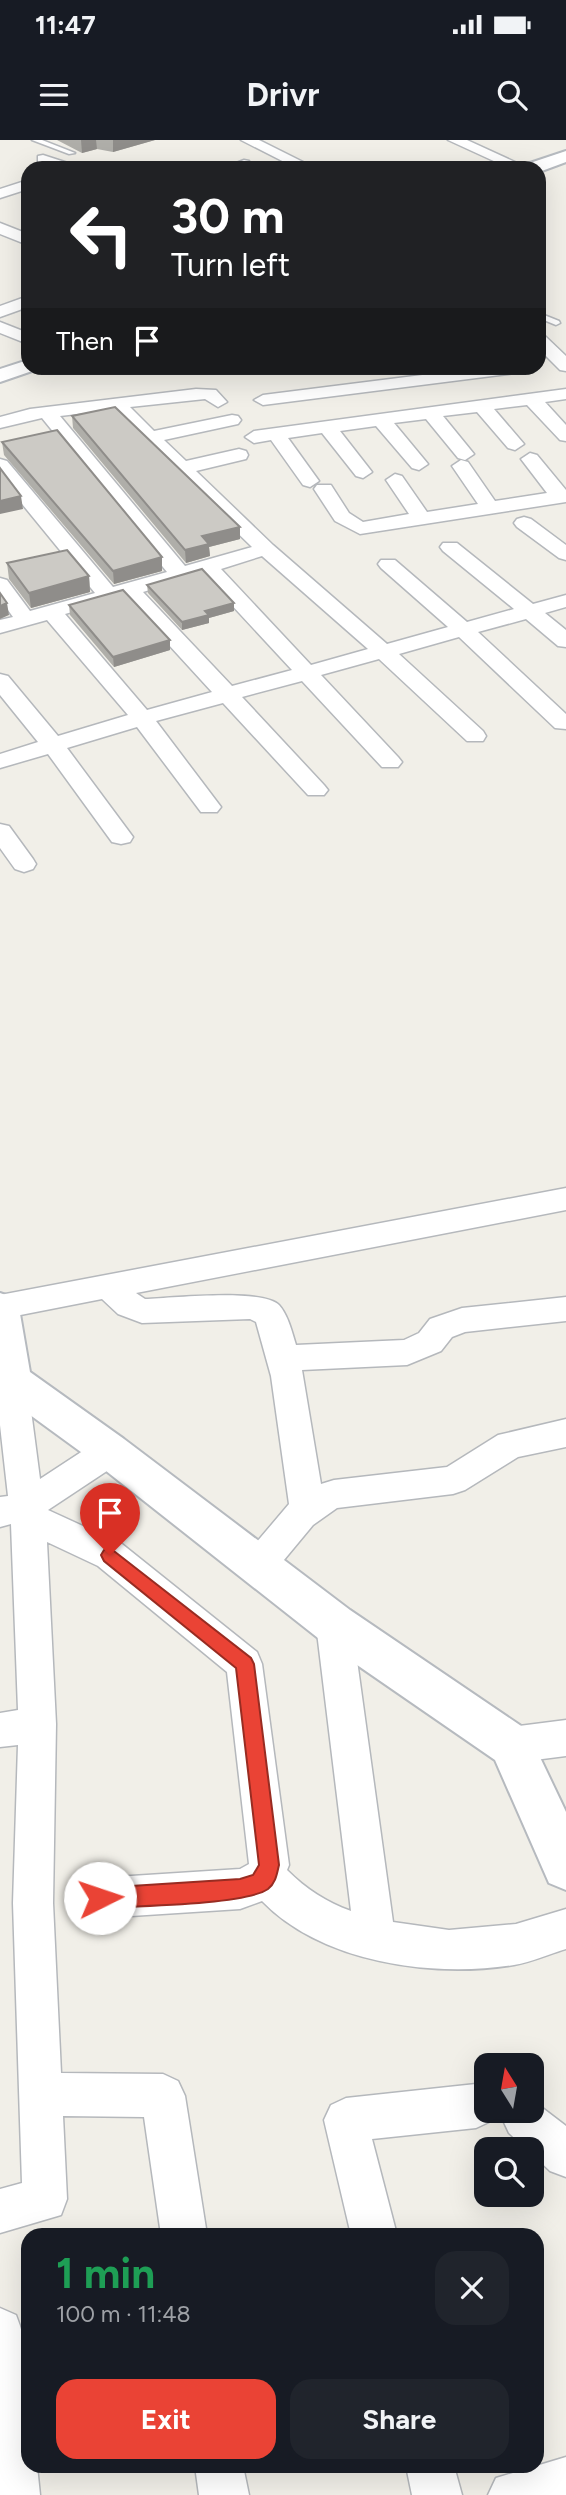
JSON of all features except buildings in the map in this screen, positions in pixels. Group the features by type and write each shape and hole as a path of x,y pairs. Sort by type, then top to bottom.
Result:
{"street":[{"path":"248,140 293,161"},
{"path":"455,140 471,144 506,161"},
{"path":"546,163 566,156"},
{"path":"43,159 70,161"},
{"path":"546,177 566,170"},
{"path":"0,194 21,186"},
{"path":"0,229 21,238"},
{"path":"9,249 21,244"},
{"path":"0,312 21,304"},
{"path":"0,327 21,336"},
{"path":"546,347 564,364"},
{"path":"0,363 21,356"},
{"path":"546,365 564,364"},
{"path":"0,376 21,368"},
{"path":"263,400 460,375"},
{"path":"0,423 47,412 202,393 211,394 218,402"},
{"path":"254,438 566,394"},
{"path":"532,399 566,436"},
{"path":"117,405 266,549 475,736"},
{"path":"482,406 515,444"},
{"path":"47,412 180,574"},
{"path":"431,413 463,460 490,508"},
{"path":"152,437 232,420"},
{"path":"381,420 419,464"},
{"path":"327,427 363,472"},
{"path":"276,434 342,517 354,526 368,528 563,496"},
{"path":"182,468 239,455"},
{"path":"530,459 563,496"},
{"path":"0,464 118,592 228,693 316,790"},
{"path":"395,480 423,520"},
{"path":"524,523 562,548"},
{"path":"450,547 566,641"},
{"path":"0,627 266,549"},
{"path":"388,564 462,628 563,723"},
{"path":"206,566 390,762"},
{"path":"0,584 26,620"},
{"path":"0,761 228,693 566,600"},
{"path":"52,612 142,718 209,807"},
{"path":"0,681 53,745 121,836"},
{"path":"0,831 24,864"},
{"path":"0,2211 45,2199 33,1903 19,1727 18,1512 11,1380 0,1308 566,1199"},
{"path":"108,1286 129,1305 142,1311 261,1309 270,1316 276,1326 283,1358 307,1507"},
{"path":"283,1358 407,1352 430,1342 441,1328 462,1320 566,1309"},
{"path":"11,1380 110,1451 334,1624 511,1745 566,1866"},
{"path":"257,1567 307,1507 334,1494 453,1480 510,1445 566,1433"},
{"path":"18,1512 110,1451"},
{"path":"18,1512 110,1555 244,1664 269,1865 266,1877 259,1883 240,1889 100,1898"},
{"path":"334,1624 375,1940"},
{"path":"511,1745 566,1738"},
{"path":"266,1877 286,1899 309,1916 375,1940 449,1950 516,1944 566,1929"},
{"path":"41,2094 163,2096 183,2228"},
{"path":"372,2228 346,2120 474,2106"},
{"path":"530,2123 566,2155"},
{"path":"0,2331 15,2495"},
{"path":"220,2473 224,2495"},
{"path":"432,2473 437,2495"},
{"path":"513,2495 566,2481"}],"lane":[{"path":"35,140 70,161"},
{"path":"546,318 556,323"}],"route":[{"path":"100,1898 240,1889 259,1883 266,1877 269,1865 244,1664 110,1555"}]}
